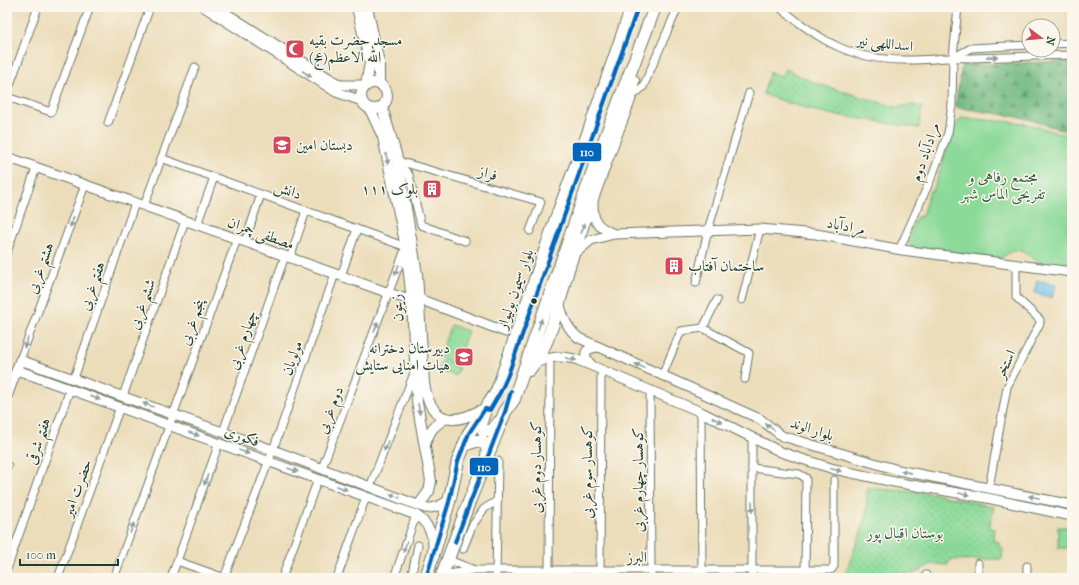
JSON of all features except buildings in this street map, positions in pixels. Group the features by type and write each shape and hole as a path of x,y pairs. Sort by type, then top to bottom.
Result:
{"main road":[{"path":"357,7 370,63 366,85 361,92 362,101 370,109 378,109 382,107 387,100 387,92 379,84 374,83 366,85"},
{"path":"367,7 379,63 379,84"},
{"path":"590,128 595,93 624,7"},
{"name":"بلوار سیمون بولیوار","path":"426,578 449,500 458,461 469,433 496,393 558,213 590,128 632,7"},
{"path":"485,409 480,424 482,429 486,432 494,430 514,399 598,158 655,7"},
{"path":"521,380 534,364 548,337 573,255 628,100 643,39"},
{"name":"زیتون","path":"382,107 398,161 417,274 415,370 418,402 431,481 429,491 420,505"},
{"name":"زیتون","path":"370,109 383,137 406,247 416,300 425,394 429,404 435,412 446,418"},
{"path":"425,444 432,427 446,418 464,418 485,409"},
{"path":"442,576 493,459 505,412"},
{"path":"464,446 470,442 476,441 485,444 493,459"}],"street":[{"path":"7,93 38,7"},
{"path":"7,97 51,112 90,7"},
{"path":"108,123 150,7"},
{"path":"204,7 336,92 362,101"},
{"path":"216,7 340,85 366,85"},
{"path":"643,39 660,7"},
{"path":"628,100 643,87 678,7"},
{"name":"اسداللهی نیر","path":"779,7 806,29 823,40 839,48 863,56 908,60 953,57 970,58 1072,55"},
{"name":"مرادآباد دوم","path":"899,250 933,174 948,133 952,104 953,57 958,7"},
{"path":"1061,44 1072,43"},
{"name":"اسداللهی نیر","path":"953,57 970,48 1021,45"},
{"name":"هفتم غربی","path":"74,378 139,204 161,158 195,66"},
{"path":"696,283 708,230 749,93"},
{"name":"مصطفی چمران","path":"7,157 389,293 416,300 506,332"},
{"name":"دانش","path":"161,158 406,247"},
{"path":"398,161 409,175 421,225 465,241"},
{"name":"فراز","path":"398,161 541,202 530,230"},
{"path":"7,252 36,168"},
{"path":"197,225 214,177"},
{"name":"هشتم غربی","path":"20,360 85,185"},
{"name":"پنجم غربی","path":"114,578 173,414 241,240 261,194"},
{"path":"593,198 593,213 596,222 600,227 614,234"},
{"name":"چهارم غربی","path":"223,432 287,257 306,211"},
{"name":"ششم غربی","path":"123,396 185,221"},
{"name":"مولویان","path":"224,578 338,275 357,229"},
{"path":"742,300 760,229"},
{"name":"مرادآباد","path":"573,255 591,240 614,234 760,229 816,234 899,250 1072,272"},
{"name":"دوم غربی","path":"322,468 406,247"},
{"name":"استخر","path":"989,488 1007,387 1040,324 1040,320 1016,297 1016,264"},
{"path":"703,328 717,300"},
{"name":"بلوار الوند","path":"559,301 563,317 573,334 598,347 760,419 782,436 898,470 1068,504"},
{"path":"662,376 681,331 703,328 749,352 745,379"},
{"path":"590,364 585,357 586,350 598,347"},
{"name":"بلوار الوند","path":"534,364 546,358 560,357 590,364 701,412 781,452 834,469 1072,516"},
{"path":"7,397 20,360"},
{"name":"فکوری","path":"20,360 223,432 420,505 431,508 439,506 449,500"},
{"name":"کوهسار دوم غربی","path":"549,578 550,364"},
{"name":"فکوری","path":"16,370 268,460 416,515 424,520 432,534 433,552"},
{"path":"370,487 415,370"},
{"name":"کوهسار سوم غربی","path":"600,578 601,375"},
{"name":"هفتم شرقی","path":"7,569 70,389"},
{"name":"کوهسار چهارم غربی","path":"650,390 651,578"},
{"name":"حضرت امیر","path":"58,578 120,407"},
{"path":"701,412 702,578"},
{"path":"752,438 752,578"},
{"path":"172,578 219,443"},
{"path":"493,459 498,500 496,578"},
{"path":"752,468 799,474 806,478 804,578"},
{"path":"282,578 318,479"},
{"name":"البرز","path":"442,576 474,570 832,569 834,566 834,480"},
{"path":"337,578 366,497"},
{"path":"463,549 476,520 484,509 498,500"},
{"path":"1061,514 1068,504"},
{"path":"394,578 416,515"},
{"path":"411,578 418,546"},
{"path":"449,558 454,562 474,570"},
{"path":"178,561 224,578"},
{"path":"978,563 978,578"},
{"path":"1027,566 1027,578"}],"green space":[{"path":"1072,61 1072,133 1024,118 955,107 962,65"},
{"path":"786,69 815,83 895,107 911,105 922,107 919,128 823,113 763,94 770,72 781,76"},
{"name":"مجتمع رفاهی و تفریحی الماس شهر","path":"961,118 1024,123 1072,137 1072,271 1046,266 1021,251 1014,250 999,259 911,247 907,240 917,217 922,216 930,190 933,191 954,129"},
{"path":"451,325 468,331 456,364 439,357"},
{"path":"442,361 459,368 455,376 438,370"},
{"name":"بوستان اقبال پور","path":"867,488 930,493 994,507 989,528 994,529 993,541 999,542 999,547 1003,548 1002,559 950,560 948,565 932,564 915,573 869,576 845,574 866,519"},
{"path":"1058,527 1072,527 1072,548 1058,548"}],"water":[{"path":"1037,280 1056,285 1052,298 1034,293"}],"transit line":[{"name":"110","path":"426,578 449,502 458,461 469,433 485,409 490,410 508,375 638,7"},
{"name":"110","path":"455,542 505,412 511,391"}],"place":[{"name":"مسجد حضرت بقیه الله الاعظم(عج)","path":"295,49"},
{"name":"دبستان امین","path":"282,145"},
{"name":"بلوک ۱۱۱","path":"432,189"},
{"name":"ساختمان آفتاب","path":"674,266"},
{"name":"دبیرستان دخترانه هیات امنایی ستایش","path":"464,357"}]}
